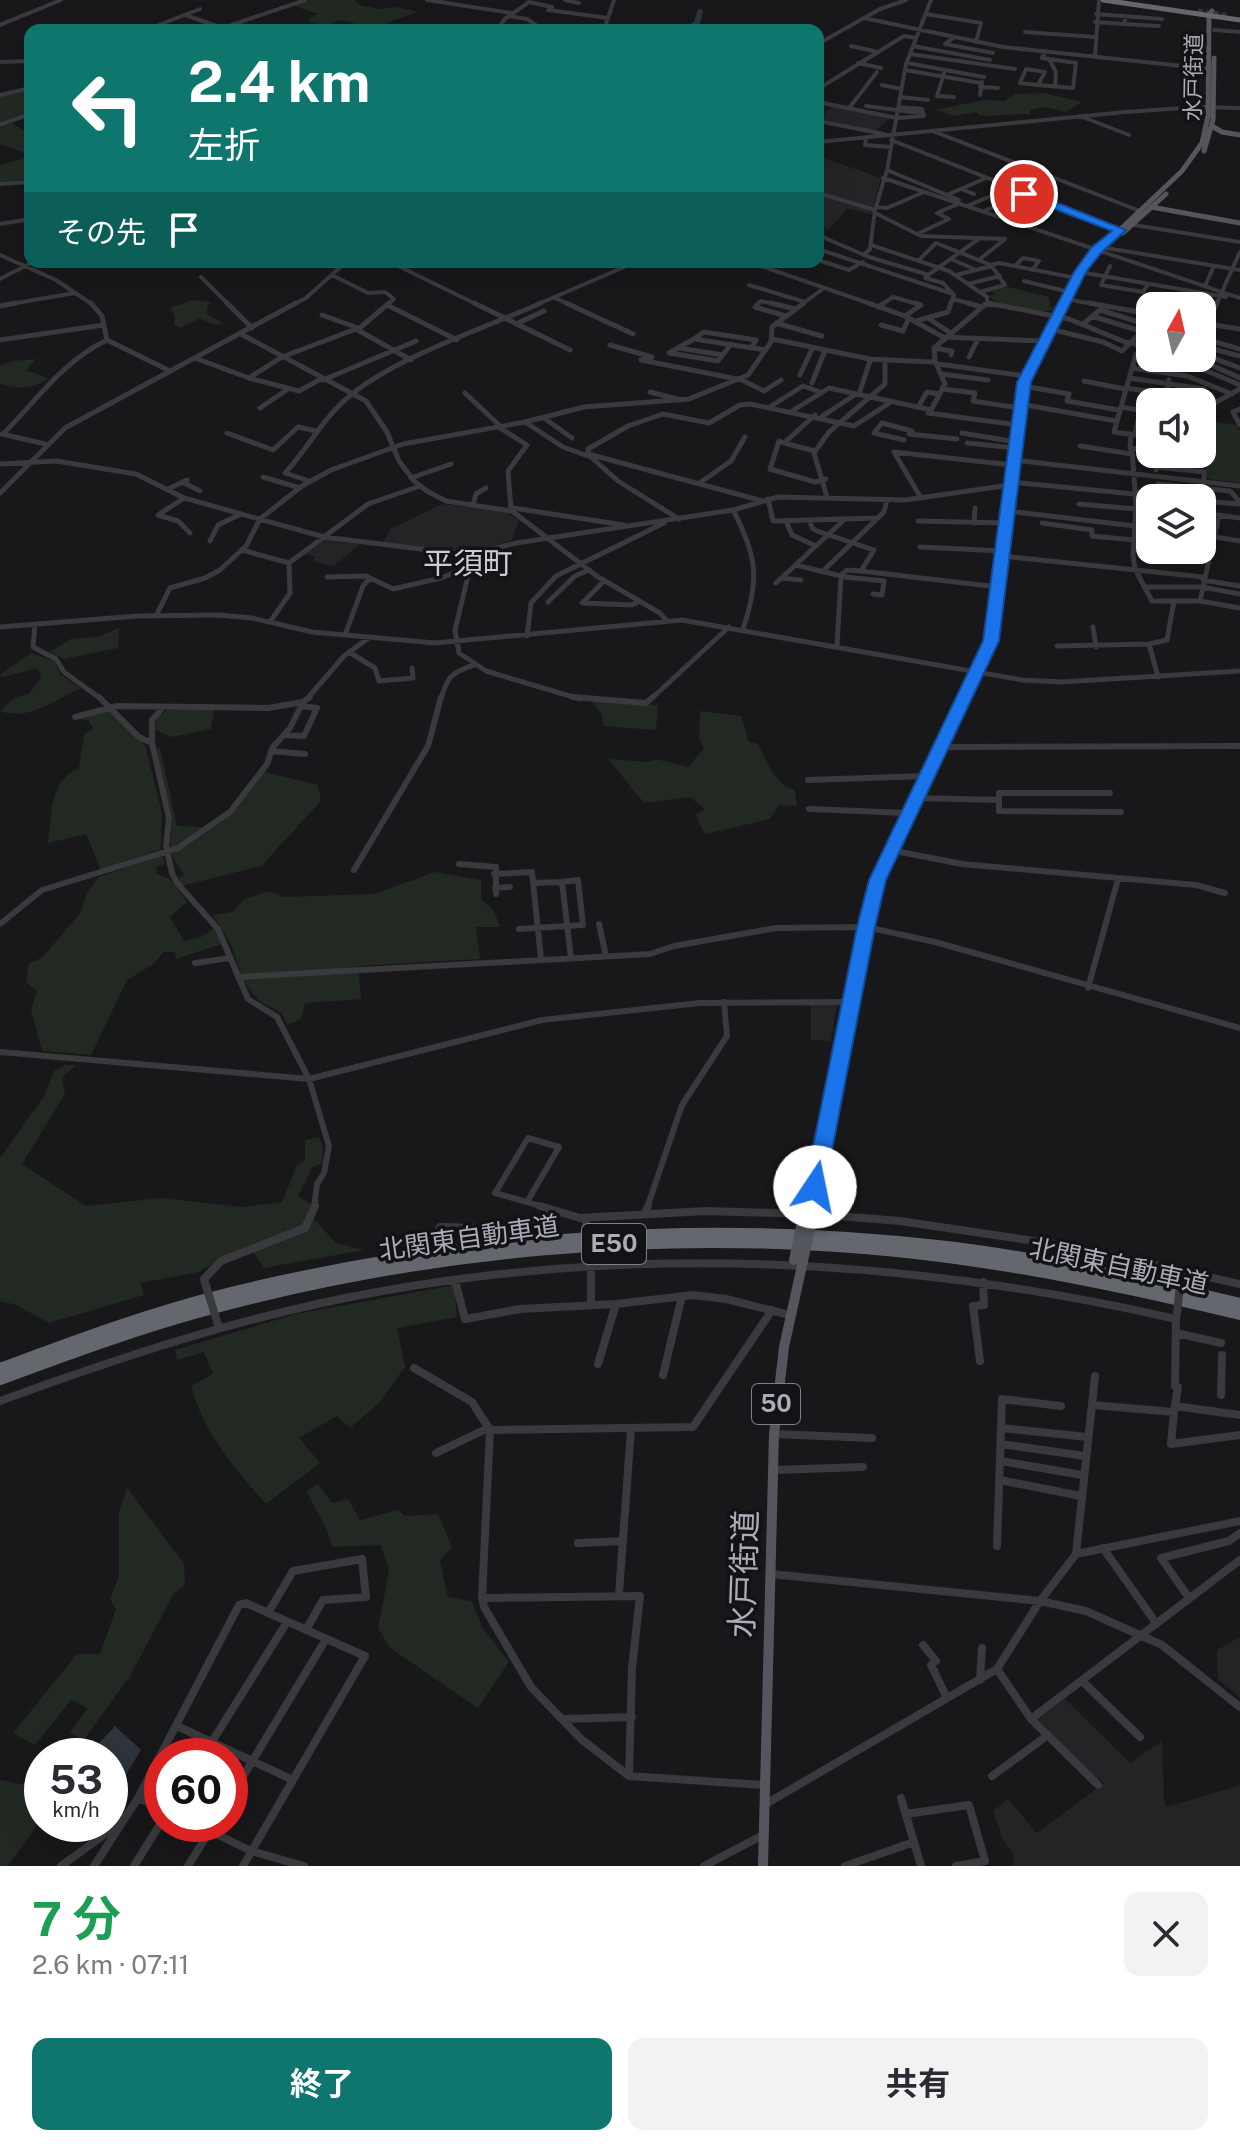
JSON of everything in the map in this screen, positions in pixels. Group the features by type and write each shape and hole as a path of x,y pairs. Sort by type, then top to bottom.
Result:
{"highway":[{"path":"1101,0 1212,12"},
{"path":"1112,0 1198,11 1124,0"},
{"path":"1133,0 1240,17"},
{"path":"1226,15 1240,17"},
{"name":"北関東自動車道","path":"0,1369 189,1305 328,1271 467,1248 630,1234 772,1234 913,1244 1041,1262 1240,1304"},
{"name":"北関東自動車道","path":"0,1379 149,1327 305,1286 470,1257 632,1243 770,1243 911,1253 1037,1271 1240,1314"}],"main road":[{"name":"水戸街道","path":"1211,69 1212,12"},
{"name":"水戸街道","path":"1100,247 1134,225 1202,155 1212,126 1212,12"},
{"name":"水戸街道","path":"1186,170 1202,143 1211,107"},
{"path":"1212,126 1222,132 1240,135"},
{"path":"1211,135 1222,132"},
{"name":"水戸街道","path":"763,1866 774,1434 781,1368 798,1263 866,927 890,850 991,641 1012,462 1026,376 1078,275 1100,247 1140,211 1151,206"},
{"path":"1151,206 1240,221"}],"street":[{"path":"0,25 61,0"},
{"path":"239,24 305,0"},
{"path":"427,0 510,14 534,24"},
{"path":"565,0 579,3"},
{"path":"605,24 614,0"},
{"path":"824,41 864,18 906,0"},
{"path":"824,262 849,270 867,256 905,70 931,0"},
{"path":"1095,57 1095,22 1101,0"},
{"path":"502,24 510,14 531,1 552,7 548,10 608,18"},
{"path":"162,24 200,9"},
{"path":"926,14 981,23 976,42"},
{"path":"1096,14 1162,19"},
{"path":"185,15 211,24"},
{"path":"1125,16 1125,24"},
{"path":"864,18 976,42 1211,69"},
{"path":"1095,22 1159,26"},
{"path":"1214,30 1240,32"},
{"path":"1025,32 1095,37"},
{"path":"824,85 904,36 916,38"},
{"path":"953,38 945,44 993,53"},
{"path":"980,95 997,45"},
{"path":"851,46 878,52"},
{"path":"913,46 989,63"},
{"path":"1012,82 1073,88 1076,63 1042,58 1045,52"},
{"path":"910,54 1014,67"},
{"path":"1049,59 1056,72 1055,87"},
{"path":"0,62 24,61"},
{"path":"849,108 879,70 858,63"},
{"path":"907,63 984,77"},
{"path":"945,69 937,96 954,97"},
{"path":"905,70 998,88"},
{"path":"1020,83 1025,71 1045,72 1038,85"},
{"path":"882,85 901,89"},
{"path":"0,95 24,89"},
{"path":"900,97 928,100"},
{"path":"824,103 849,108 898,110 922,109 924,116 898,110 866,106"},
{"path":"898,110 922,106"},
{"path":"824,142 891,138 1079,116 1211,107 1240,108"},
{"path":"0,125 24,116"},
{"path":"1079,116 1129,135"},
{"path":"824,122 891,138 1120,230"},
{"path":"934,131 1140,211"},
{"path":"866,138 865,145 891,147"},
{"path":"887,170 983,211 1100,247 1222,294"},
{"path":"883,178 968,205 1010,188"},
{"path":"947,195 986,178"},
{"path":"1043,183 1054,178"},
{"path":"0,184 24,182"},
{"path":"961,189 974,194"},
{"path":"875,210 924,192"},
{"path":"983,211 1024,194"},
{"path":"824,195 875,210 917,234 1005,239 980,259"},
{"path":"918,195 927,198"},
{"path":"906,200 916,204"},
{"path":"917,234 949,219 937,213 958,204"},
{"path":"0,224 24,220"},
{"path":"1134,225 1240,242"},
{"path":"824,237 943,283 953,297"},
{"path":"919,282 980,238"},
{"path":"943,245 952,239"},
{"path":"824,247 833,241"},
{"path":"918,261 936,243 980,259 992,265 1004,287 980,292"},
{"path":"871,245 940,267 980,292 989,299 987,303"},
{"path":"1100,247 1240,270"},
{"path":"824,252 919,282 981,307"},
{"path":"1216,304 1240,252"},
{"path":"0,255 24,264"},
{"path":"1015,266 1023,258 1039,261 1032,270"},
{"path":"951,259 976,270"},
{"path":"956,275 992,265 1015,266 1105,276 1240,299"},
{"path":"1110,266 1101,285 1143,292 1148,284"},
{"path":"1205,286 1214,266"},
{"path":"0,279 24,267"},
{"path":"32,268 75,293 100,313 107,340"},
{"path":"0,493 45,444 70,425 313,294 340,268"},
{"path":"402,268 570,350"},
{"path":"309,481 285,473 311,444 316,431 353,393 411,360 622,268"},
{"path":"766,268 898,313 943,337 1044,341"},
{"path":"867,274 876,268"},
{"path":"887,279 895,274"},
{"path":"249,378 282,357 357,328 394,299 385,292 368,293 332,275"},
{"path":"968,284 1000,276"},
{"path":"201,277 252,328"},
{"path":"1024,281 1067,295 1136,311"},
{"path":"749,285 805,302"},
{"path":"772,339 769,332 776,323 824,288"},
{"path":"0,306 75,293"},
{"path":"878,307 893,297 921,305 907,317 903,331 881,325 898,313"},
{"path":"916,321 948,312 953,297"},
{"path":"555,298 633,334"},
{"path":"787,316 755,307 761,301 795,309"},
{"path":"792,411 829,388 931,410 945,384 934,348 943,337 987,303 1057,316 1136,344"},
{"path":"387,305 457,340"},
{"path":"1083,305 1136,321"},
{"path":"1083,324 1100,310"},
{"path":"516,324 544,311"},
{"path":"322,315 357,328 411,360"},
{"path":"1092,316 1136,330"},
{"path":"928,318 949,332"},
{"path":"776,323 822,336"},
{"path":"0,340 104,325"},
{"path":"1216,325 1240,329"},
{"path":"1050,329 1103,342 1122,351 1136,337"},
{"path":"731,344 718,361 669,353 704,332 756,340 752,347"},
{"path":"241,334 353,393 372,409 395,455 411,478 446,501 626,526"},
{"path":"694,339 766,350"},
{"path":"772,339 870,361 936,362 1026,376"},
{"path":"156,616 170,588 215,574 242,550 260,519 309,481 393,447 525,422 584,407 684,401 742,380 772,339"},
{"path":"969,357 978,339"},
{"path":"107,340 170,371"},
{"path":"2,434 29,410 66,363 107,340"},
{"path":"195,358 249,378 299,391 416,341"},
{"path":"1216,344 1240,349"},
{"path":"610,345 652,357 641,360 742,380 764,391 781,380"},
{"path":"1216,346 1240,356"},
{"path":"679,348 723,355"},
{"path":"934,348 952,351 951,355"},
{"path":"800,375 812,349"},
{"path":"812,383 824,353"},
{"path":"1136,354 1114,432 1136,435"},
{"path":"1216,359 1240,368"},
{"path":"784,443 818,416 858,394 870,361"},
{"path":"827,497 826,479 816,465 815,451 838,421 873,398 885,384 885,363"},
{"path":"1132,368 1207,382 1232,394"},
{"path":"1216,369 1240,378"},
{"path":"1210,372 1240,387 1216,400"},
{"path":"1167,388 1171,373"},
{"path":"941,374 988,380"},
{"path":"1129,378 1198,388"},
{"path":"1084,381 1136,392"},
{"path":"1204,388 1207,382"},
{"path":"771,406 803,386 820,392"},
{"path":"1023,386 1069,394 1067,401 1136,410"},
{"path":"260,408 288,389"},
{"path":"650,392 684,401"},
{"path":"918,407 927,392 975,393 973,401 1116,421"},
{"path":"465,393 498,426 527,445 508,471 511,509 604,581 660,613 666,620"},
{"path":"679,519 618,481 588,454 588,449 628,426 663,414 709,423 744,404 771,406 854,426 891,402"},
{"path":"1240,409 1233,412 1240,425"},
{"path":"928,413 1018,425"},
{"path":"544,418 572,438"},
{"path":"525,422 563,447 766,500"},
{"path":"904,440 874,433 882,423 911,432 957,439"},
{"path":"1136,424 1130,448 1136,507 1133,540 1137,572 1144,587 1152,601 1200,601 1240,608"},
{"path":"227,433 273,450 298,427 316,431"},
{"path":"962,433 1015,445"},
{"path":"2,434 45,444"},
{"path":"700,483 731,461 745,437"},
{"path":"815,451 779,441 770,469 815,482 826,479"},
{"path":"967,443 1015,445"},
{"path":"1080,446 1136,451"},
{"path":"921,498 894,452 1240,485"},
{"path":"0,464 62,461 136,474 184,498 324,537 473,555 510,544 733,510 791,496 887,500 921,498 1010,484 1135,493"},
{"path":"411,478 451,464"},
{"path":"1156,468 1158,484"},
{"path":"1165,468 1204,472 1204,481"},
{"path":"263,477 300,488"},
{"path":"168,489 184,481 200,491"},
{"path":"289,563 368,504 420,486"},
{"path":"473,505 476,494 486,488"},
{"path":"1216,490 1230,491 1240,503"},
{"path":"184,498 158,515 178,521 190,533"},
{"path":"766,500 773,521 878,518"},
{"path":"823,571 886,510 887,500"},
{"path":"1216,502 1240,503"},
{"path":"1079,504 1136,507"},
{"path":"974,523 975,508"},
{"path":"733,510 752,549 757,581 743,629"},
{"path":"1008,511 1135,526"},
{"path":"210,541 218,525 241,514"},
{"path":"1216,515 1240,518"},
{"path":"1216,532 1219,515"},
{"path":"776,583 845,519"},
{"path":"810,520 812,528 874,550 861,571"},
{"path":"527,636 531,603 556,576 667,521"},
{"path":"786,521 792,535 816,546"},
{"path":"918,521 1006,523"},
{"path":"1042,523 1092,530 1092,536 1133,540"},
{"path":"1216,537 1240,540"},
{"path":"920,547 1003,554 1240,586"},
{"path":"242,550 289,563"},
{"path":"473,555 454,642 462,656 474,665 580,699 646,703 729,627"},
{"path":"270,622 290,593 289,563"},
{"path":"1200,601 1208,564"},
{"path":"796,565 884,581 882,595 873,594"},
{"path":"327,577 370,578 393,589 441,578 470,566"},
{"path":"1092,575 1093,567"},
{"path":"548,602 575,576 589,570"},
{"path":"837,647 841,575 847,570 998,587"},
{"path":"345,635 363,586 370,578"},
{"path":"782,578 801,580"},
{"path":"604,581 582,603 632,605 639,601"},
{"path":"1144,587 1203,582 1240,594"},
{"path":"1057,646 1096,647 1167,640 1174,601"},
{"path":"0,627 156,616 232,615 302,630 454,642 666,620 743,629 978,673 1046,682 1240,671"},
{"path":"35,624 33,647 56,659 73,680 111,706 139,737 152,743"},
{"path":"1093,627 1096,647"},
{"path":"0,924 42,890 183,845 230,812 267,764 271,751 302,704 349,652 370,637"},
{"path":"1149,644 1158,677"},
{"path":"349,652 375,668 379,681 413,678 412,668"},
{"path":"354,870 428,746 446,680 453,672 474,665"},
{"path":"75,717 95,714 111,706 268,708 302,704 317,708 304,736 284,735"},
{"path":"163,707 152,720 152,743 169,818 166,852 177,883 218,929 253,1004 277,1017 309,1079 329,1146 311,1220 305,1228 221,1261 204,1279 220,1329"},
{"path":"941,747 1240,746"},
{"path":"271,751 305,754"},
{"path":"808,780 926,776"},
{"path":"1110,793 999,793 999,811 1121,812"},
{"path":"1055,793 1058,812"},
{"path":"915,798 999,800"},
{"path":"809,809 907,813"},
{"path":"890,850 962,864 1196,885 1225,893"},
{"path":"459,864 496,867 496,891 510,887"},
{"path":"494,874 532,872 541,959"},
{"path":"1088,988 1118,879"},
{"path":"519,929 583,925 578,880 533,883"},
{"path":"562,882 571,958"},
{"path":"599,924 606,956"},
{"path":"238,977 650,954 674,946 776,928 866,927 935,942 1088,988 1240,1028"},
{"path":"195,963 230,958"},
{"path":"0,1052 309,1079 542,1020 724,1002 851,1002"},
{"path":"645,1213 682,1105 727,1036 724,1002"},
{"path":"527,1203 559,1147 528,1138 495,1193 527,1203 556,1212 586,1220 645,1213 808,1216 1009,1236 1240,1284"},
{"path":"436,1236 440,1227 493,1226 546,1220 556,1212"},
{"path":"586,1220 591,1305"},
{"path":"0,1401 220,1329 310,1306 455,1280 590,1264 798,1263 873,1269 983,1282 1176,1317"},
{"path":"1182,1273 1176,1317 1176,1386 1171,1444 1240,1435"},
{"path":"455,1280 465,1319 520,1309 704,1295 790,1315"},
{"path":"980,1361 973,1306 984,1305 983,1282"},
{"path":"663,1375 682,1296"},
{"path":"598,1364 616,1304"},
{"path":"436,1453 489,1429 693,1427 772,1310"},
{"path":"1176,1333 1221,1343"},
{"path":"1221,1395 1222,1355"},
{"path":"414,1368 472,1402 489,1429 482,1598 484,1607 531,1687 581,1739 629,1776 764,1785"},
{"path":"764,1805 997,1669 1040,1601 1076,1554 1082,1475 1095,1376"},
{"path":"997,1546 1002,1399 1061,1406"},
{"path":"1092,1405 1240,1415"},
{"path":"1001,1428 1087,1437"},
{"path":"619,1594 631,1429"},
{"path":"774,1434 872,1438"},
{"path":"1001,1444 1085,1456"},
{"path":"1001,1461 1082,1475"},
{"path":"773,1470 863,1467"},
{"path":"1000,1480 1081,1496"},
{"path":"1076,1554 1240,1521"},
{"path":"1189,1598 1161,1558 1229,1541 1240,1533"},
{"path":"578,1543 623,1541"},
{"path":"1103,1548 1156,1623"},
{"path":"268,1613 293,1571 362,1559 366,1597 323,1600 306,1630"},
{"path":"1031,1719 1240,1560"},
{"path":"770,1574 1040,1601 1086,1611 1141,1634 1188,1663 1240,1707"},
{"path":"482,1598 640,1596 632,1668 629,1776"},
{"path":"128,1813 239,1605 246,1603 365,1656 243,1866"},
{"path":"214,1738 287,1622"},
{"path":"248,1768 326,1639"},
{"path":"923,1645 936,1661 931,1665 947,1698"},
{"path":"980,1680 982,1648"},
{"path":"997,1669 1031,1719 1098,1785"},
{"path":"1082,1681 1140,1737"},
{"path":"564,1719 632,1717"},
{"path":"177,1726 201,1738"},
{"path":"992,1776 1048,1735"},
{"path":"248,1759 293,1780"},
{"path":"138,1798 144,1800"},
{"path":"901,1798 921,1866"},
{"path":"906,1814 969,1805 985,1861 956,1866"},
{"path":"704,1866 763,1835"},
{"path":"61,1866 94,1842"},
{"path":"94,1866 109,1842"},
{"path":"134,1866 149,1842"},
{"path":"188,1866 203,1842"},
{"path":"236,1842 251,1851 304,1866"},
{"path":"845,1866 914,1842"}],"shaded area":[{"path":"311,0 354,0 360,5 379,9 397,7 418,12 386,23 388,24 353,24 338,20 332,24 319,24 307,20 318,14 292,5"},
{"path":"24,90 24,114 0,124 0,96"},
{"path":"1045,93 1082,102 1066,112 1044,107 1030,110 1030,114 980,116 976,112 954,116 936,110 982,100 1004,101 1015,94"},
{"path":"832,106 891,117 875,131 824,121 824,114"},
{"path":"13,123 24,131 24,153 0,144 0,128"},
{"path":"24,158 24,180 0,182 0,165"},
{"path":"824,158 881,178 871,214 847,209 829,230 824,228"},
{"path":"1008,287 1049,297 1050,307 1056,308 1041,311 1022,309 988,296 996,294 992,291"},
{"path":"192,300 212,302 207,307 207,314 224,324 212,324 200,318 181,328 174,325 175,316 170,308"},
{"path":"36,359 26,370 48,378 43,382 25,387 0,384 0,366 12,361"},
{"path":"1216,422 1237,425 1240,431 1240,483 1207,479 1206,468 1216,468"},
{"path":"442,504 506,512 519,520 512,540 471,553 382,543 391,529"},
{"path":"323,539 360,544 334,566 312,561 316,556 301,555"},
{"path":"119,628 118,648 64,659 50,652 71,639 97,637"},
{"path":"31,653 54,661 60,674 80,688 31,712 0,711 14,698 28,694 41,678 38,668 2,677 1,674"},
{"path":"591,700 658,705 656,730 603,726 602,715"},
{"path":"242,708 214,710 211,729 172,737 155,730 157,717 168,710"},
{"path":"110,709 145,745 162,813 161,849 101,870 86,834 48,843 57,789 69,773 79,768 84,735 93,728 88,720 77,719"},
{"path":"700,711 741,716 749,742 758,744 782,784 795,790 797,806 779,805 770,819 705,834 695,815 705,809 690,797 644,803 608,759 648,762 656,759 688,767 704,748 699,738"},
{"path":"160,748 177,826 204,827 170,848 172,817 156,749"},
{"path":"264,772 318,785 321,801 261,866 182,886 177,879 184,875 170,853 198,838 222,819"},
{"path":"162,855 165,864 156,867 157,874 170,879 187,902 170,917 184,941 201,937 214,928 222,944 176,959 175,952 164,952 152,965 127,980 91,1055 42,1051 31,1010 37,991 26,982 29,963 42,958 81,912 87,893 99,877"},
{"path":"435,872 481,880 481,899 494,911 500,927 476,927 480,959 358,966 361,999 305,1003 301,1019 287,1025 282,1013 259,1001 244,982 231,944 213,915 232,912 244,899 269,891 283,897 374,894"},
{"path":"811,1005 837,1005 831,1041 811,1040"},
{"path":"65,1065 76,1065 62,1078 65,1094 22,1164 86,1206 161,1198 243,1207 282,1202 297,1165 305,1161 305,1140 319,1137 323,1147 322,1163 312,1168 298,1196 311,1204 309,1214 336,1243 364,1250 264,1268 250,1247 220,1259 199,1272 140,1283 144,1295 49,1323 16,1305 0,1301 0,1158 45,1095 54,1071"},
{"path":"454,1285 457,1317 397,1328 405,1367 379,1403 350,1428 337,1416 299,1438 320,1463 266,1504 221,1449 197,1403 191,1386 213,1374 204,1352 177,1360 175,1350 296,1314"},
{"path":"318,1484 332,1503 348,1499 360,1520 398,1510 405,1516 438,1514 452,1547 440,1561 448,1597 472,1601 482,1627 509,1662 478,1708 390,1648 378,1628 389,1570 381,1545 332,1547 324,1524 306,1491"},
{"path":"127,1488 184,1564 185,1585 174,1593 130,1676 85,1738 70,1732 88,1708 71,1700 41,1738 24,1739 13,1733 77,1654 100,1654 116,1609 110,1599 119,1576 119,1512"},
{"path":"1240,1637 1240,1698 1218,1679 1217,1650"},
{"path":"1065,1699 1130,1763 1162,1741 1164,1803 1167,1807 1240,1785 1240,1866 1013,1866 1014,1856 1003,1840 993,1811 1008,1799 1037,1833 1104,1783 1037,1720"},
{"path":"115,1726 128,1738 104,1738"},
{"path":"128,1738 141,1750 128,1771"},
{"path":"0,1780 24,1785 25,1842 8,1866 0,1866"}],"waterway":[{"path":"696,24 700,12"}],"tunnel":[{"path":"1198,11 1226,15"}],"district":[{"name":"平須町","path":"468,564"}],"route":[{"path":"815,1187 878,880 991,641 1024,382 1080,272 1096,250 1120,230 1024,194"}]}
